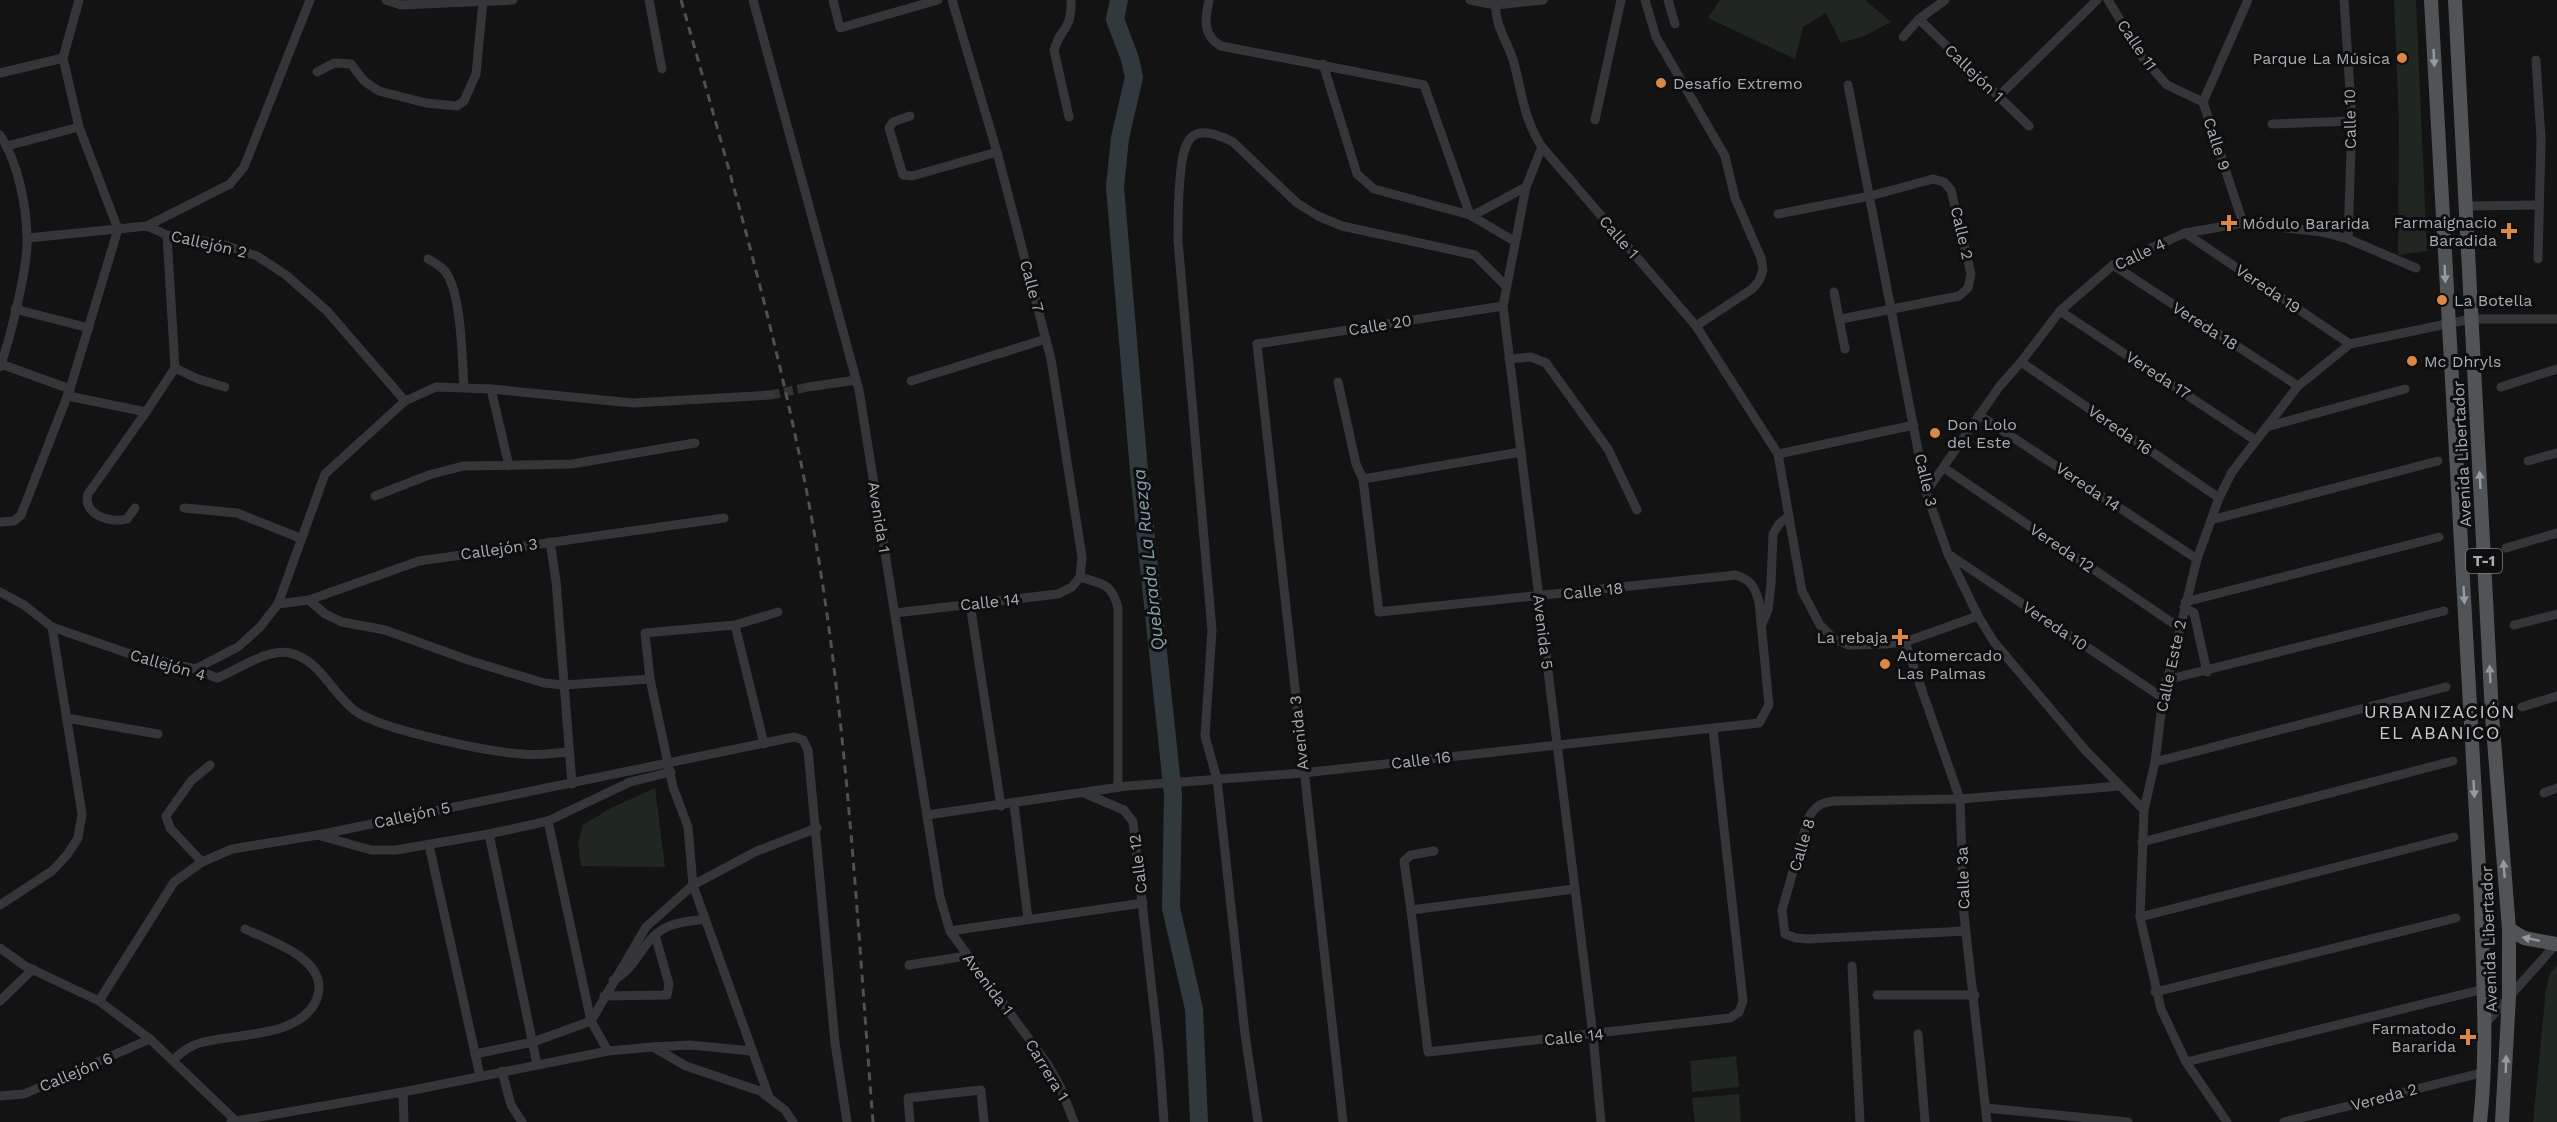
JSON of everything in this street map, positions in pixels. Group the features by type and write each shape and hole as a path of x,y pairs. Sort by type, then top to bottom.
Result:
{"main road":[{"name":"Avenida Libertador","path":"2432,0 2484,988 2485,1072 2480,1122"},
{"name":"Avenida Libertador","path":"2455,0 2492,715 2509,929 2509,997 2502,1122"},
{"path":"2509,929 2524,938 2557,943"}],"street":[{"path":"0,522 14,521 21,514 69,393 118,229 79,127 63,58 79,0"},
{"path":"28,238 147,226 230,184 244,167 310,0"},
{"path":"386,0 401,5 513,0"},
{"path":"650,0 662,69"},
{"name":"Avenida 1","path":"753,0 856,380 940,897 950,931 966,956 1016,1021"},
{"path":"832,0 840,28 939,0"},
{"name":"Calle 7","path":"952,0 997,152 1051,359 1082,557 1080,577"},
{"path":"1069,117 1054,50 1057,40 1067,29 1071,19 1071,0"},
{"path":"1209,0 1204,20 1207,32 1213,42 1221,46 1323,64 1424,86 1471,215"},
{"path":"1470,0 1496,5 1543,0"},
{"path":"1595,120 1621,0"},
{"path":"1645,0 1656,37 1725,156 1735,198 1761,258 1763,270 1759,281 1752,289 1696,326"},
{"path":"1668,0 1675,24"},
{"path":"1903,37 1919,19 1945,0"},
{"path":"1998,97 2097,0"},
{"name":"Calle 11","path":"2108,0 2143,58 2167,85 2203,102"},
{"name":"Calle 9","path":"2243,223 2203,102 2248,0"},
{"name":"Calle 10","path":"2344,0 2352,121 2348,239"},
{"path":"317,72 334,63 351,64 364,81 380,91 426,103 457,106 464,101 476,75 483,1"},
{"name":"Calle 1","path":"1496,5 1495,15 1514,62 1530,128 1542,147 1696,326 1778,454 1802,591 1820,626 1834,639 1849,645 1905,642 1978,616"},
{"name":"Callejón 1","path":"1919,19 2029,126"},
{"path":"0,73 63,58"},
{"path":"2536,60 2541,139 2538,259"},
{"path":"1323,64 1357,174 1374,189 1471,215 1514,241"},
{"name":"Calle 3","path":"1848,85 1926,492 1947,554 1978,616 1994,642 2086,751 2144,810"},
{"path":"910,116 893,122 889,128 900,172 906,177 997,152"},
{"path":"2272,124 2352,121"},
{"path":"7,146 79,127"},
{"path":"1258,1122 1245,1034 1217,779 1205,736 1212,630 1178,241 1179,190 1184,145 1191,136 1201,132 1222,136 1233,142 1297,203 1318,216 1342,226 1475,255 1506,286"},
{"path":"0,135 7,146 21,187 28,238 15,309 0,365 69,393 146,412"},
{"name":"Avenida 5","path":"1542,147 1526,187 1503,306 1593,1035 1601,1122"},
{"name":"Calle 2","path":"1778,214 1870,196 1933,179 1944,182 1951,190 1971,274 1968,288 1959,296 1841,319"},
{"path":"1471,215 1526,187"},
{"path":"2465,206 2538,205"},
{"name":"Calle 4","path":"1926,492 1979,415 2060,311 2113,265 2185,233 2243,223 2311,230 2348,239 2416,267"},
{"name":"Callejón 2","path":"147,226 167,235 222,244 257,256 286,275 327,311 405,401"},
{"name":"Vereda 19","path":"2185,233 2350,344"},
{"path":"135,508 127,519 115,520 94,513 88,509 86,501 106,466 175,368 167,235"},
{"path":"428,259 444,270 451,281 459,313 464,387"},
{"name":"Vereda 18","path":"2113,265 2298,386"},
{"path":"1834,292 1845,349"},
{"name":"Calle 20","path":"1257,344 1503,306"},
{"path":"15,309 89,328"},
{"name":"Vereda 17","path":"2060,311 2255,440"},
{"name":"Calle Este 2","path":"2228,1122 2186,1062 2155,992 2140,917 2144,810 2155,762 2166,680 2197,559 2218,498 2232,472 2298,386 2350,344 2470,319 2557,318"},
{"path":"911,381 1046,339"},
{"name":"Avenida 3","path":"1257,344 1343,1122"},
{"path":"1509,359 1531,357 1546,363 1608,449 1637,510"},
{"name":"Vereda 16","path":"2021,362 2218,498"},
{"path":"175,368 198,379 225,387"},
{"path":"2501,387 2557,369"},
{"path":"808,387 856,380"},
{"path":"1338,382 1356,464 1364,478 1521,452"},
{"path":"195,669 238,647 260,627 279,604 300,538 325,474 405,401 436,387 490,389 633,403 771,395"},
{"path":"490,389 509,466"},
{"path":"2266,427 2404,389"},
{"name":"Vereda 14","path":"1979,415 2197,559"},
{"path":"1778,454 1914,425"},
{"path":"375,496 443,470 463,466 573,464 695,443"},
{"path":"2528,461 2557,453"},
{"path":"2211,520 2438,461"},
{"name":"Vereda 12","path":"1944,468 2180,628"},
{"name":"Calle 18","path":"1364,478 1379,612 1736,575 1747,579 1755,588 1761,629"},
{"path":"184,508 237,513 300,538"},
{"path":"1761,629 1768,610 1773,534 1789,516"},
{"name":"Callejón 3","path":"279,604 309,600 419,561 724,518"},
{"path":"2506,548 2557,532"},
{"path":"2185,605 2439,537"},
{"path":"550,542 556,581 572,784"},
{"name":"Vereda 10","path":"1947,554 2163,698"},
{"path":"1080,577 1107,586 1115,594 1118,608 1122,786"},
{"name":"Calle 14","path":"894,613 1058,594 1072,587 1080,577"},
{"name":"Callejón 4","path":"0,592 24,605 51,627 130,654 195,669 217,678 268,656 289,652 306,660 354,711 374,721 438,739 523,754 568,752"},
{"path":"309,600 325,614 342,622 385,630 471,661 544,682 564,685 650,679"},
{"path":"970,604 1001,806"},
{"path":"2185,605 2194,613 2207,672"},
{"path":"2166,680 2207,672 2444,611"},
{"path":"769,1097 693,885 688,826 675,795 671,767 650,679 645,633 735,625 778,612"},
{"path":"2514,625 2557,614"},
{"path":"735,625 764,744"},
{"path":"0,905 52,871 78,838 82,814 51,627"},
{"name":"Calle 16","path":"1083,793 1122,786 1303,773 1759,723 1769,705 1761,629"},
{"name":"Calle 3a","path":"1905,642 1960,799 1966,931 1975,995 1987,1122"},
{"path":"2155,762 2446,687"},
{"path":"2522,707 2557,696"},
{"path":"66,718 158,734"},
{"name":"Calle 14","path":"1411,910 1428,1052 1730,1018 1739,1012 1743,1001 1713,729"},
{"name":"Callejón 5","path":"99,1001 174,882 202,861 232,849 318,835 572,784 671,767 794,737 803,740 808,750 817,828"},
{"path":"2142,842 2453,761"},
{"path":"202,861 170,828 166,816 191,781 210,765"},
{"path":"318,835 371,850 396,850 489,834 548,821 630,782 671,767"},
{"name":"Calle 8","path":"1966,931 1808,939 1785,934 1782,910 1808,819 1814,809 1821,803 1960,799 2120,786"},
{"path":"2544,793 2557,788"},
{"path":"927,815 1083,793"},
{"name":"Calle 12","path":"1083,793 1124,810 1133,822 1164,1122"},
{"path":"1014,804 1028,919"},
{"path":"548,821 591,1021 608,1051"},
{"path":"632,958 646,927 693,885 757,850 817,828 835,1043 847,1122"},
{"path":"489,834 537,1064"},
{"path":"2140,917 2454,837"},
{"path":"429,845 480,1076"},
{"path":"1434,851 1411,855 1404,861 1411,910 1574,889"},
{"path":"950,931 1143,903"},
{"path":"604,996 667,995 669,984 659,932 659,916"},
{"path":"2155,992 2456,918"},
{"path":"475,1054 533,1042 591,1021 614,980 632,958 659,932 676,924 705,919"},
{"path":"173,1060 198,1043 258,1035 285,1026 311,1008 318,996 320,982 314,968 281,946 245,929"},
{"path":"2485,1024 2557,943"},
{"path":"0,948 33,969 99,1001 173,1060 234,1122 403,1092 608,1051 690,1045 752,1051"},
{"path":"909,965 966,956"},
{"path":"1852,966 1860,1122"},
{"path":"0,1000 33,969"},
{"path":"2186,1062 2484,988"},
{"path":"1877,995 1975,995"},
{"name":"Carrera 1","path":"1016,1021 1060,1086 1074,1122"},
{"path":"1918,1034 1925,1122"},
{"name":"Callejón 6","path":"0,1096 24,1094 150,1040"},
{"path":"652,1047 686,1066 760,1091 786,1110 793,1122"},
{"path":"502,1071 511,1105 522,1122"},
{"name":"Vereda 2","path":"2284,1122 2485,1072"},
{"path":"910,1122 909,1098 981,1090 984,1122"},
{"path":"403,1092 404,1122"},
{"path":"1986,1108 2128,1122"}],"shaded area":[{"path":"1720,0 1865,0 1891,22 1864,36 1841,43 1826,13 1803,27 1795,59 1708,18"},
{"path":"2394,0 2416,0 2427,251 2398,255 2399,123"},
{"path":"655,788 665,867 581,866 578,843 583,825 611,808"},
{"path":"2557,965 2557,1122 2533,1122 2546,989 2550,973"},
{"path":"1736,1056 1739,1087 1692,1092 1690,1061"},
{"path":"1739,1094 1741,1122 1695,1122 1692,1098"}],"waterway":[{"name":"Quebrada La Ruezga","path":"1119,0 1115,19 1130,59 1134,77 1120,138 1115,187 1139,471 1173,795 1171,908 1194,1009 1199,1122"}],"tunnel":[{"path":"771,395 808,387"}],"railway":[{"path":"681,0 778,358 804,478 818,557 830,637 848,798 873,1122"}],"place":[{"name":"Parque La Música","path":"2402,58"},
{"name":"Desafío Extremo","path":"1661,83"},
{"name":"Módulo Bararida","path":"2229,223"},
{"name":"Farmaignacio Baradida","path":"2509,231"},
{"name":"La Botella","path":"2442,300"},
{"name":"Mc Dhryls","path":"2412,361"},
{"name":"Don Lolo del Este","path":"1935,433"},
{"name":"La rebaja","path":"1900,637"},
{"name":"Automercado Las Palmas","path":"1885,664"},
{"name":"Farmatodo Bararida","path":"2468,1037"}],"district":[{"name":"URBANIZACIÓN EL ABANICO","path":"2440,721"}]}
